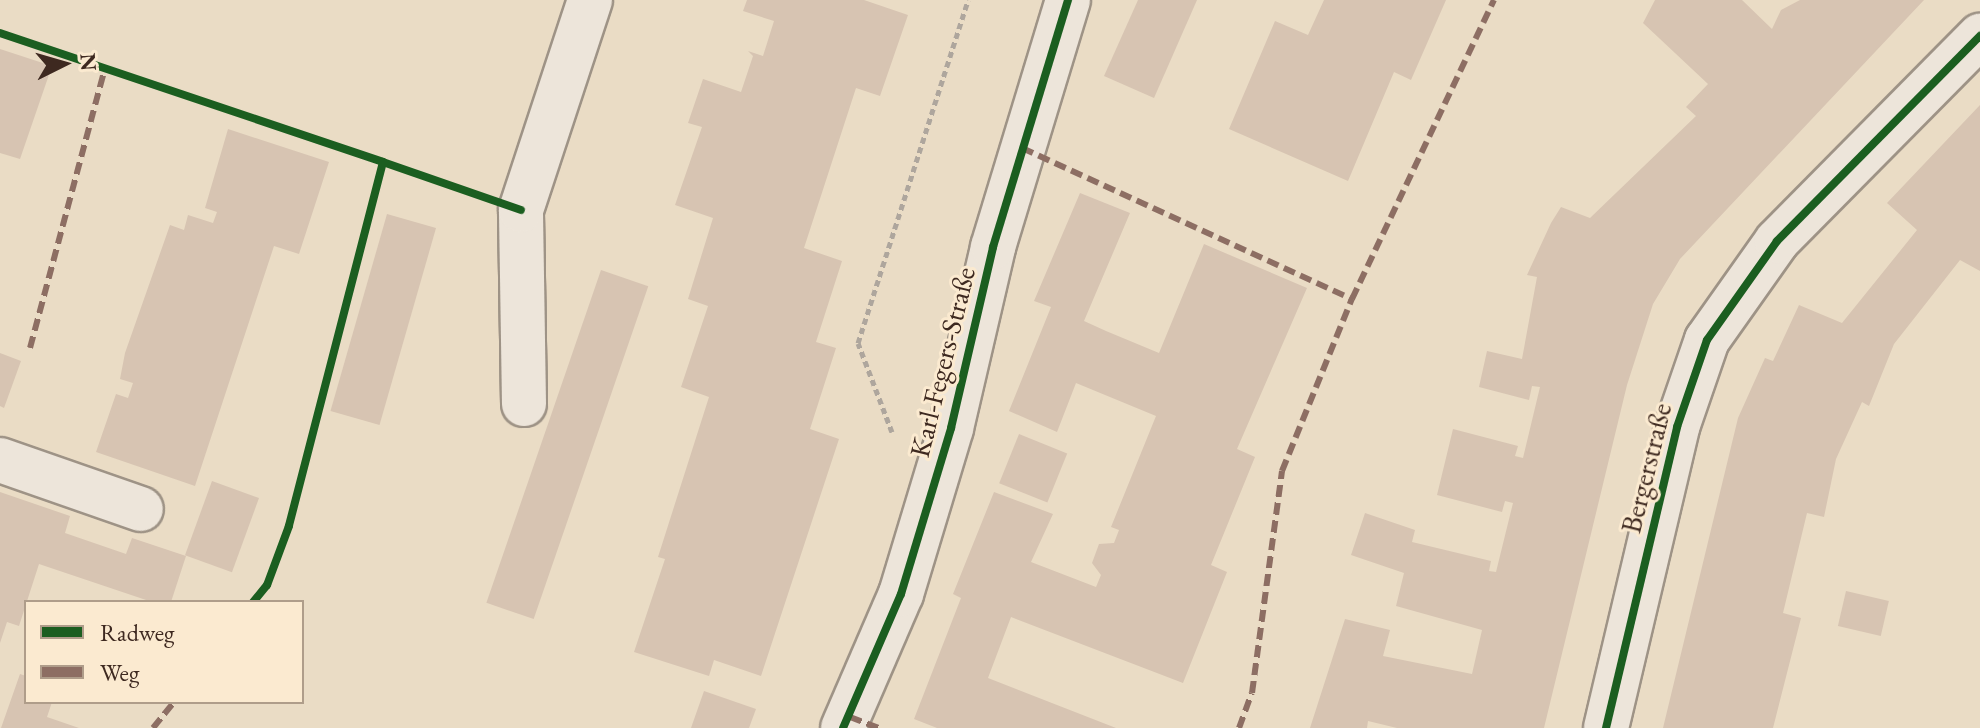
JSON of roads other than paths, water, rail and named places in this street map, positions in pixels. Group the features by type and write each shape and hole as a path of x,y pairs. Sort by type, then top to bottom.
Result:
{"street":[{"path":"524,404 521,210 590,0"},
{"name":"Karl-Fegers-Straße","path":"843,728 901,594 951,428 993,247 1068,0"},
{"name":"Bergerstraße","path":"1606,728 1677,427 1707,340 1777,241 1980,36"},
{"path":"0,460 141,509"}]}
